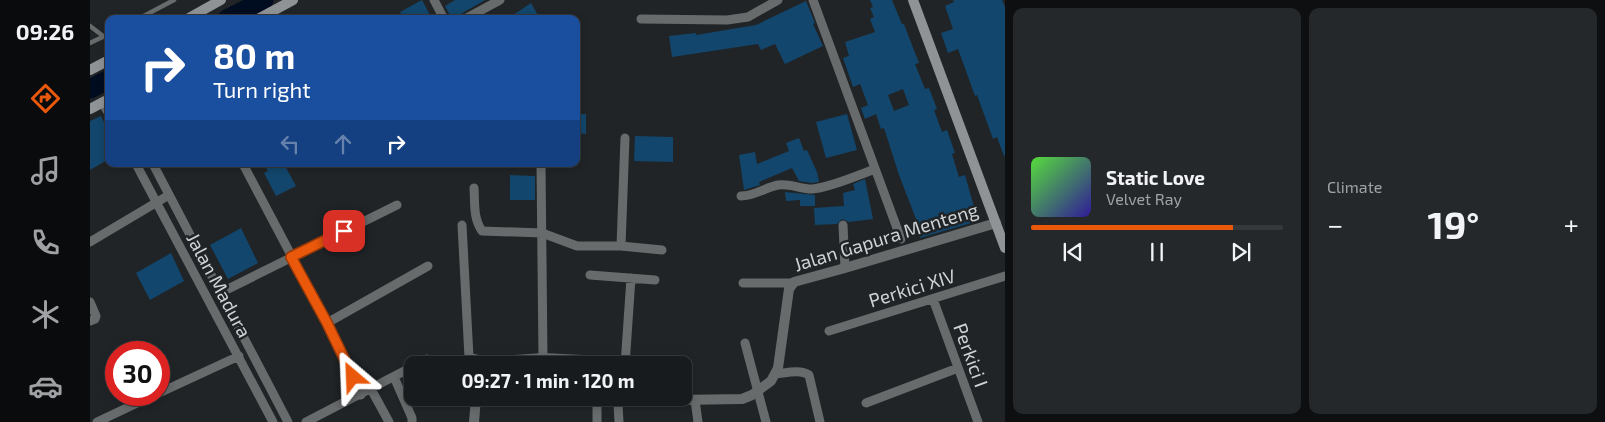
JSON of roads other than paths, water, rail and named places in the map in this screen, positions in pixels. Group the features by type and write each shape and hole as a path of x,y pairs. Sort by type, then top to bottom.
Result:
{"main road":[{"path":"194,15 221,0"},
{"path":"265,15 293,0"},
{"path":"912,0 1000,222 1005,248"},
{"path":"90,70 105,62"},
{"path":"90,109 105,101"}],"street":[{"path":"434,0 442,15"},
{"path":"472,15 500,0"},
{"path":"641,19 727,20 748,17 778,0"},
{"path":"813,0 901,239"},
{"path":"621,246 625,138"},
{"name":"Jalan Madura","path":"138,167 273,422"},
{"path":"155,167 288,422"},
{"path":"245,167 327,323 361,395"},
{"path":"541,167 542,356"},
{"path":"741,196 748,196 777,185 812,189 875,169"},
{"path":"474,188 475,214 482,231 542,233 577,246 621,246 662,250"},
{"path":"90,242 169,195"},
{"path":"220,293 397,205"},
{"name":"Jalan Gapura Menteng","path":"776,374 789,289 792,283 1000,222"},
{"path":"462,225 469,356"},
{"path":"843,225 845,268"},
{"path":"327,323 428,266"},
{"path":"590,275 655,280"},
{"name":"Perkici XIV","path":"829,331 1005,276"},
{"path":"626,356 631,278"},
{"path":"743,284 792,283"},
{"name":"Perkici I","path":"933,299 978,422"},
{"path":"90,302 96,316 95,319 90,321"},
{"path":"745,344 766,422"},
{"path":"170,388 239,356"},
{"path":"866,403 958,368"},
{"path":"306,422 404,371"},
{"path":"698,422 695,400 742,399 757,392 771,381 776,374 805,372 809,375 820,422"},
{"path":"394,377 412,422"},
{"path":"371,389 389,422"},
{"path":"97,422 131,406"},
{"path":"474,422 475,406"},
{"path":"597,406 597,422"},
{"path":"618,406 619,422"}],"lane":[{"path":"146,15 174,0"},
{"path":"90,26 103,36 90,43"}],"waterway":[{"path":"235,15 264,0"},
{"path":"90,89 105,81"}]}
